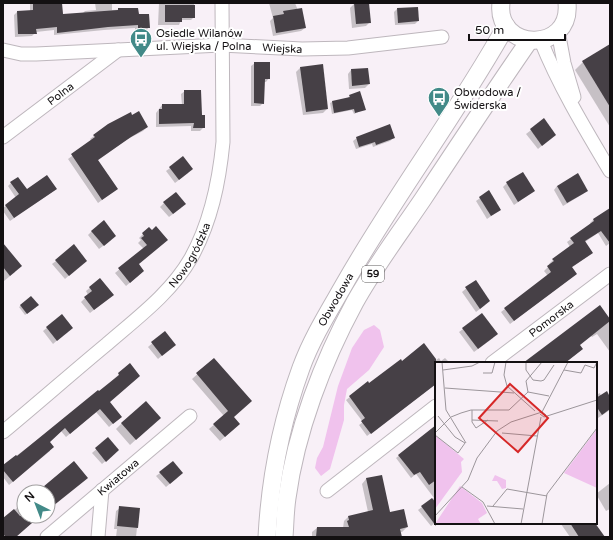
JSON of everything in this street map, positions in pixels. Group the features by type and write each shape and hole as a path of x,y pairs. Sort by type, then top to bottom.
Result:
{"main road":[{"path":"501,3 500,8 502,18 506,26 516,36 535,41"},
{"path":"558,31 565,22 568,10 567,3"},
{"name":"Obwodowa","path":"267,537 272,480 279,440 289,403 301,368 318,328 378,228 481,71 506,26"},
{"name":"Obwodowa","path":"284,537 286,498 304,423 318,384 340,333 356,301 477,116 535,41 550,37 558,31"}],"street":[{"name":"Nowogródzka","path":"3,432 147,310 168,288 190,259 200,242 219,181 223,142 221,45 222,3"},
{"path":"558,31 564,63 580,118"},
{"name":"Wiejska","path":"3,50 21,54 36,54 71,51 221,45 302,49 348,48 442,37"},
{"path":"535,41 610,171"},
{"name":"Polna","path":"3,137 118,50"},
{"name":"Pomorska","path":"493,362 610,274"},
{"path":"327,491 435,407"},
{"name":"Kwiatowa","path":"47,537 190,416"},
{"path":"98,537 102,490"}],"shaded area":[{"path":"374,325 380,330 384,347 369,370 347,389 344,405 344,420 330,469 321,476 315,468 317,458 323,447 338,386 352,348 364,330"}],"building":[{"path":"33,3 62,3 63,14 118,10 118,8 138,8 139,14 149,14 150,28 138,28 138,25 57,33 57,27 36,29 37,34 18,34 17,11 33,10"},
{"path":"354,3 369,3 371,23 356,24"},
{"path":"165,5 195,5 195,18 182,18 182,22 165,22"},
{"path":"418,7 419,21 398,23 397,8"},
{"path":"302,8 306,28 276,33 273,16 284,14 283,11"},
{"path":"610,44 610,107 582,61"},
{"path":"254,62 270,62 270,79 265,79 264,104 254,103"},
{"path":"323,64 328,109 306,112 300,67"},
{"path":"368,68 370,84 352,86 351,69"},
{"path":"184,90 201,90 202,115 205,115 205,128 193,128 194,123 159,124 159,109 162,109 162,104 184,104"},
{"path":"360,91 366,110 355,113 354,109 334,113 332,101 350,97 349,95"},
{"path":"139,111 148,127 98,160 118,189 102,200 71,154 95,137 93,135 108,124 131,112 132,115"},
{"path":"544,118 556,135 542,146 530,129"},
{"path":"390,124 395,138 376,145 375,142 359,147 356,137"},
{"path":"183,156 193,169 179,180 169,167"},
{"path":"523,172 535,191 518,202 506,182"},
{"path":"578,173 588,191 567,203 557,186"},
{"path":"47,175 57,189 14,218 5,205 19,194 10,182 18,177 27,189"},
{"path":"489,190 501,210 491,216 479,197"},
{"path":"176,192 186,204 173,214 163,202"},
{"path":"610,208 610,243 601,231 585,241 593,253 572,267 577,274 514,321 504,308 551,272 547,266 554,261 552,259 574,243 570,238 594,221 593,219"},
{"path":"104,220 116,236 104,246 91,231"},
{"path":"156,226 168,240 139,264 144,271 130,283 118,268 147,245 141,238 144,236 142,233 149,227 152,230"},
{"path":"3,243 22,266 10,276 3,267"},
{"path":"74,244 87,261 69,276 55,260"},
{"path":"100,278 114,295 94,310 84,297 92,291 89,287"},
{"path":"476,280 490,301 480,309 465,287"},
{"path":"31,296 39,305 27,314 20,305"},
{"path":"600,305 610,319 610,321 580,345 583,349 566,362 524,362"},
{"path":"482,313 498,334 478,349 462,328"},
{"path":"62,314 73,328 57,341 46,327"},
{"path":"165,331 176,345 162,356 151,342"},
{"path":"424,343 436,359 435,385 371,434 361,421 365,418 349,396 368,381 369,383 401,359 402,361"},
{"path":"214,358 252,401 234,417 240,424 225,437 213,424 228,411 196,373"},
{"path":"130,363 140,376 110,402 122,417 113,424 100,409 70,434 65,428 50,442 54,447 13,482 3,470 3,465 16,455 17,456 98,390 99,391 119,375 118,373"},
{"path":"607,391 610,397 610,409 602,415 597,408 597,397"},
{"path":"146,401 161,418 136,440 121,423"},
{"path":"435,426 435,481 429,485 420,472 414,475 398,455"},
{"path":"108,437 119,450 106,462 95,448"},
{"path":"74,461 88,478 56,504 56,484 47,484"},
{"path":"173,461 183,473 170,484 159,472"},
{"path":"382,475 390,512 404,509 408,527 400,529 402,537 316,537 317,527 349,527 347,521 349,520 348,516 373,510 366,478"},
{"path":"432,498 435,502 436,526 421,506"},
{"path":"119,506 140,508 138,528 117,526"},
{"path":"14,509 16,511 16,524 31,524 16,537 6,537 3,534 3,518"},
{"path":"571,524 596,524 605,537 579,537"}],"place":[{"name":"Osiedle Wilanów ul. Wiejska / Polna","path":"141,58"},
{"name":"Obwodowa / Świderska","path":"439,118"}]}
